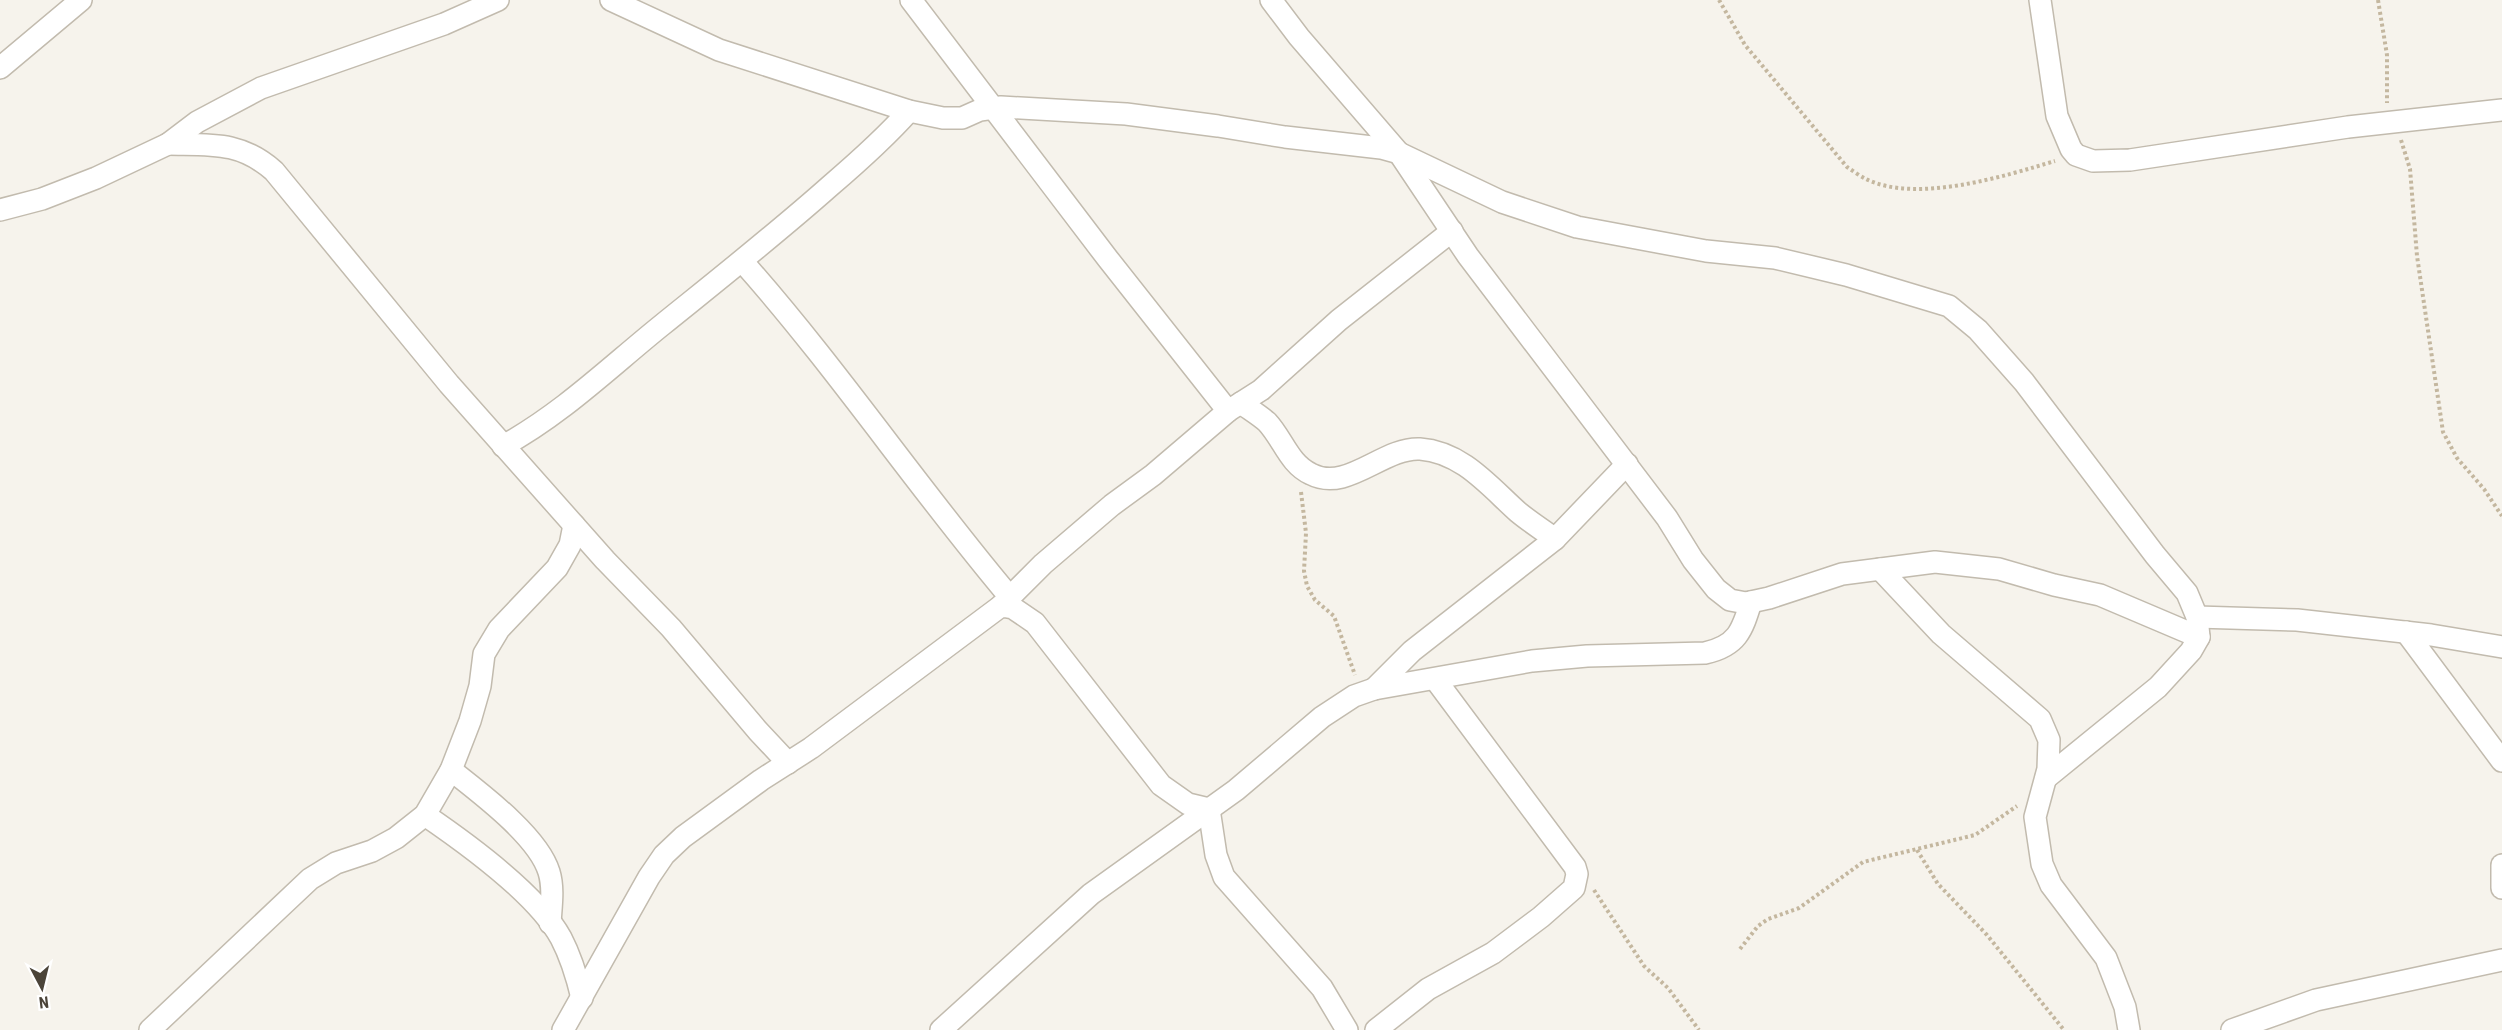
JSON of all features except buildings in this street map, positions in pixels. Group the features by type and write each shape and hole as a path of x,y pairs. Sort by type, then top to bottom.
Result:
{"street":[{"path":"0,69 81,0"},
{"path":"0,210 42,199 96,178 168,144 197,122 261,88 444,24 498,0"},
{"path":"610,0 719,50 909,111 943,118 959,118 992,107 1135,115 1285,137 1381,148 1399,153 1502,202 1577,227 1706,252 1774,258 1846,275 1949,306 1978,330 2024,382 2155,555 2187,593 2198,627 2191,651 2158,687 2044,785"},
{"path":"911,0 992,107 1234,407 1267,422 1297,464 1310,474 1324,479 1344,476 1402,451 1419,449 1440,454 1464,464 1481,476 1518,512 1555,539"},
{"path":"1271,0 1299,37 1399,153 1492,289 1667,518 1692,560 1716,589 1730,600 1751,602 1842,574 1935,562 1999,569 2100,595 2198,627 2297,620 2406,632 2502,647"},
{"path":"2040,0 2057,116 2067,143 2076,154 2093,161 2106,162 2386,123 2502,110"},
{"path":"503,446 543,420 614,366 639,343 742,261 886,137 909,111"},
{"path":"168,144 236,147 274,171 415,345 605,560 663,619 788,763"},
{"path":"563,1030 649,877 664,855 683,837 788,763 1005,601 1042,564 1112,505 1289,366 1339,320 1452,231"},
{"path":"742,261 802,330 961,539 1005,601 1035,623 1161,784 1188,804 1209,809"},
{"path":"942,1030 1091,894 1236,790 1322,717 1368,691 1412,651 1555,539 1627,464"},
{"path":"150,1030 310,879 336,863 372,851 396,838 424,815 450,770 470,721 480,686 484,654 499,629 557,568 570,545 574,525"},
{"path":"1880,568 1941,634 2040,719 2049,741 2044,785 2035,817 2042,864 2051,885 2106,958 2125,1007 2129,1030"},
{"path":"1368,691 1532,661 1587,656 1705,653 1720,650 1736,639 1751,602"},
{"path":"2406,632 2502,761"},
{"path":"1376,1030 1428,989 1512,940 1568,895 1574,888 1577,874 1575,867 1435,679"},
{"path":"450,770 502,812 543,858 549,873 552,891 550,923"},
{"path":"1209,809 1216,855 1224,877 1322,988 1347,1030"},
{"path":"424,815 471,847 534,904 560,936 575,968 582,998"},
{"path":"2502,865 2502,888"},
{"path":"2232,1030 2316,1000 2502,960"}],"path":[{"path":"1719,0 1744,45 1847,167 1868,180 1898,187 1931,190 2018,172 2076,154"},
{"path":"2378,0 2389,79 2386,123 2403,144 2410,168 2417,256 2443,432 2457,458 2484,489 2502,516"},
{"path":"1297,464 1305,519 1306,543 1303,558 1307,586 1315,600 1334,616 1368,691"},
{"path":"1740,949 1758,926 1768,919 1798,908 1863,862 1975,835 1999,820 2044,785"},
{"path":"1917,850 1938,884 1987,935 2064,1030"},
{"path":"1577,874 1591,885 1644,966 1668,988 1699,1030"}]}
